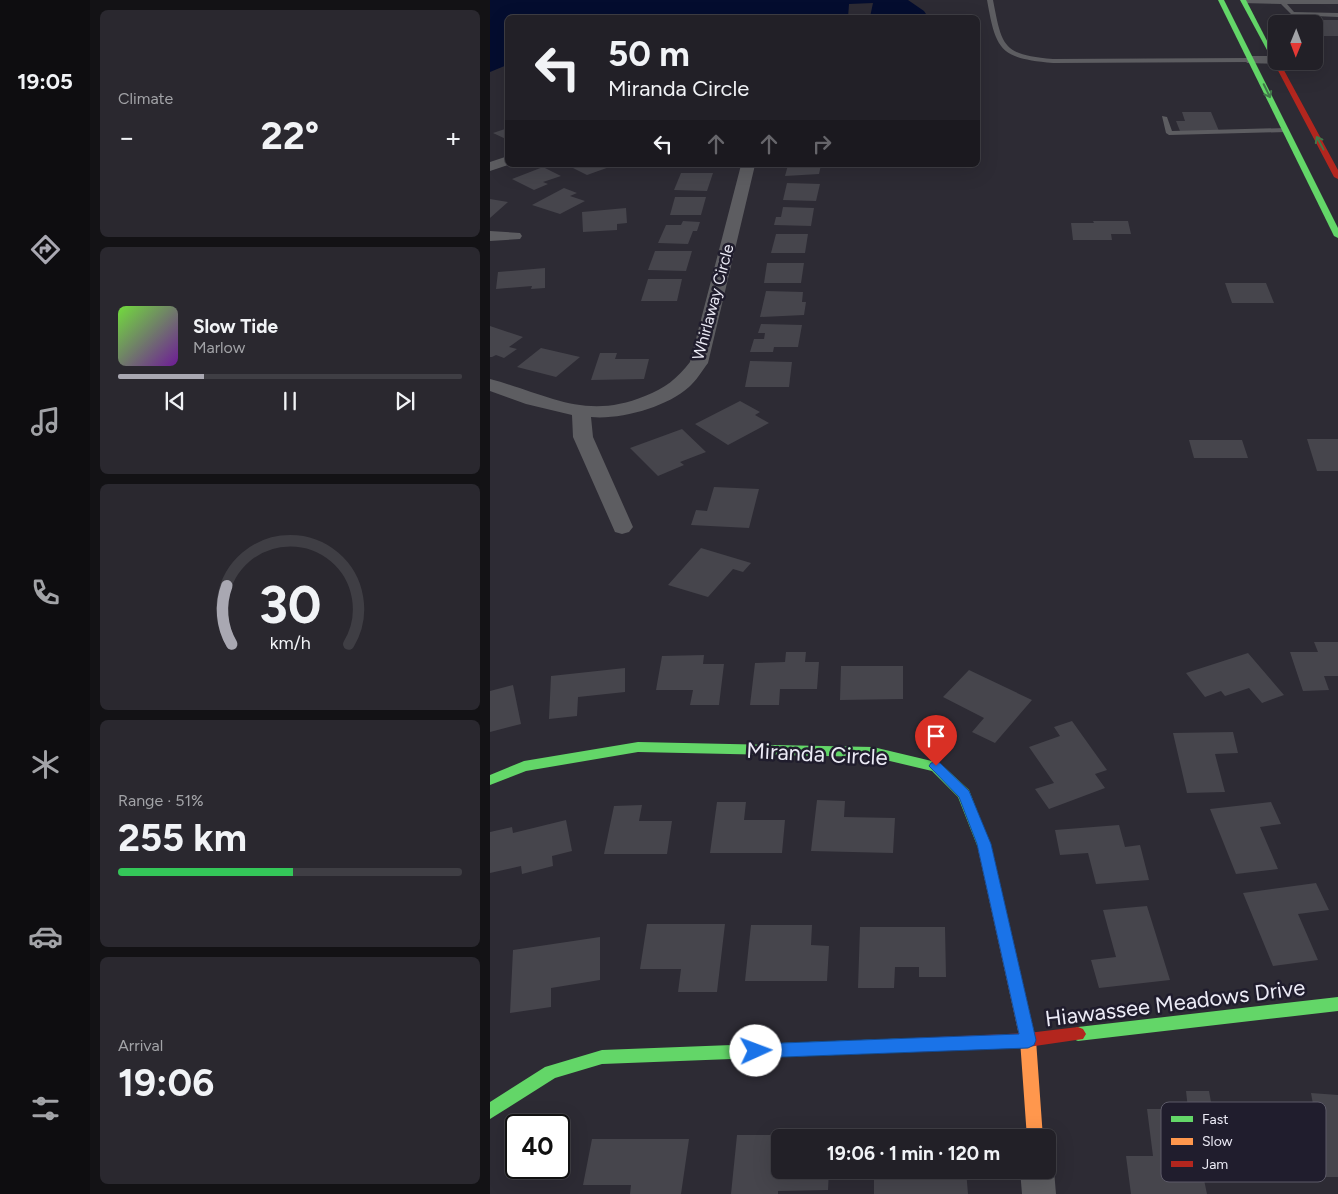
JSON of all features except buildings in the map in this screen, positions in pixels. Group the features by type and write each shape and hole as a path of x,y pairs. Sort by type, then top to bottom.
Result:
{"street":[{"path":"1232,0 1222,0 1338,236"},
{"path":"1244,1 1268,46"},
{"path":"1251,60 1268,61"},
{"path":"1281,70 1338,177"},
{"path":"490,167 505,161"},
{"name":"Whirlaway Circle","path":"490,385 536,402 581,412 616,411 647,403 680,386 699,363 748,167"},
{"path":"490,236 514,236"},
{"path":"581,412 583,437 622,527"},
{"name":"Miranda Circle","path":"490,780 524,766 638,747 872,752 936,766 964,794 984,844 1028,1040 1034,1129"},
{"name":"Hiawassee Meadows Drive","path":"490,1111 551,1072 602,1057 1028,1040 1338,1004"},
{"path":"1038,1179 1039,1194"}],"lane":[{"path":"990,0 997,37 1001,45 1012,53 1025,57 1053,60 1251,60"},
{"path":"1244,1 1338,2"},
{"path":"1283,1 1292,13 1338,15"},
{"path":"1164,117 1169,133 1286,130"}],"water":[{"path":"490,0 908,0 927,15 870,15 873,3 849,4 848,15 505,15 505,66 490,72"}],"traffic: fast":[{"path":"1221,0 1338,236"},
{"path":"1243,0 1268,46"},
{"path":"490,780 524,766 638,747 873,752 936,767 964,794 985,849"},
{"path":"1078,1034 1338,1004"},
{"path":"490,1111 551,1072 602,1057 914,1045"}],"traffic: slow":[{"path":"985,849 1028,1040 1034,1129"}],"traffic: jam":[{"path":"1281,70 1338,177"},
{"path":"914,1045 1028,1040 1078,1034"}],"route":[{"path":"756,1051 1028,1040 984,844 964,794 936,766"}]}
